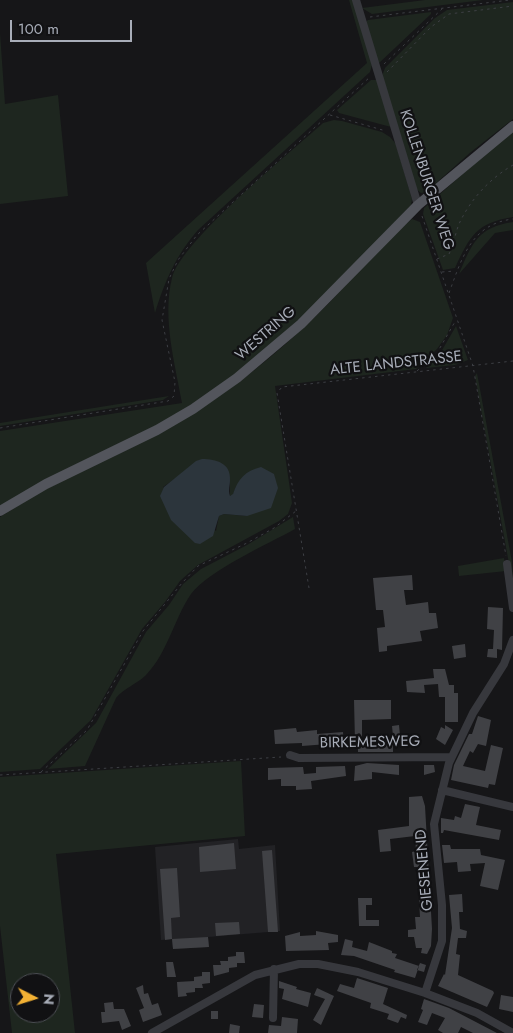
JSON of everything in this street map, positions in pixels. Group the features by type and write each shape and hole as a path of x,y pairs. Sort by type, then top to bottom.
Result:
{"main road":[{"name":"WESTRING","path":"0,511 46,484 156,430 193,409 237,378 302,324 418,205 513,126"}],"street":[{"name":"KOLLENBURGER WEG","path":"356,0 381,72 396,134 418,205"},
{"path":"507,564 513,608"},
{"name":"GIESENEND","path":"425,993 442,941 442,905 434,824 442,790 451,757 472,713 504,664 513,640"},
{"name":"BIRKEMESWEG","path":"290,755 299,758 451,757"},
{"path":"442,790 513,807"},
{"path":"152,1033 239,984 274,969 299,964 338,967 425,993 477,1013 513,1033"},
{"path":"273,1018 274,969"}],"path":[{"path":"362,18 510,0"},
{"path":"0,428 168,401 174,396 175,382 162,320 168,279 178,260 196,235 329,114 381,72 441,18 449,14 513,6"},
{"path":"381,72 444,8"},
{"path":"329,114 396,134"},
{"path":"437,259 449,254 460,223 473,199 503,171 513,165"},
{"name":"KOLLENBURGER WEG","path":"418,205 473,366 507,564"},
{"path":"448,294 457,271 476,235 488,225 513,219"},
{"path":"441,272 457,271"},
{"path":"417,371 437,353 457,319"},
{"name":"ALTE LANDSTRASSE","path":"296,511 277,394 282,386 513,361"},
{"path":"41,772 87,730 143,631 182,582 198,566 254,540 296,511 309,588"},
{"path":"0,775 290,755"}],"shaded area":[{"path":"349,0 354,0 372,65 370,72 198,230 183,249 172,269 155,313 146,263 367,63"},
{"path":"425,0 483,0 372,14 362,8"},
{"path":"513,2 513,119 471,152 426,192 421,193 415,188 382,76 385,68 435,18 447,10"},
{"path":"431,12 378,64 366,22 368,20"},
{"path":"0,33 5,104 58,95 68,196 0,204"},
{"path":"371,80 377,80 391,127 339,113 337,110"},
{"path":"334,120 382,132 390,137 396,144 412,199 411,205 295,324 271,346 219,387 139,435 0,506 0,431 182,403 173,356 168,309 172,278 180,262 215,220 323,123"},
{"path":"513,130 513,217 482,227 470,239 455,268 443,270 423,214 424,208"},
{"path":"412,219 420,222 453,318 447,335 437,349 416,369 275,386 292,503 288,514 279,521 198,565 180,581 142,629 91,720 40,769 0,772 0,517 35,495 203,407 237,384 284,345 329,303","holes":["176,478 230,480 230,496 233,495 236,487 247,516 224,514 219,516 216,531 163,487"]},
{"path":"513,222 513,230 495,233 459,274 473,245 484,232 501,224"},
{"path":"456,326 468,360 455,365 426,368 441,352"},
{"path":"477,373 512,562 513,586 475,376"},
{"path":"169,396 163,400 0,426 0,423"},
{"path":"202,459 217,461 225,466 230,474 230,496 243,476 261,467 274,474 278,488 271,508 247,516 224,514 219,516 213,536 200,544 195,543 171,520 160,496 164,487 196,461"},
{"path":"293,517 295,529 224,567 199,585 191,594 154,666 146,675 116,698 85,766 48,769 96,723 146,632 169,605 183,584 201,569 247,545"},
{"path":"504,558 506,571 459,576 458,566"},
{"path":"241,761 245,836 56,854 75,1033 12,1033 11,1023 60,1023 60,973 10,973 10,1015 0,926 0,777"},
{"path":"238,839 239,849 275,845 280,931 208,937 209,947 173,949 172,939 161,940 155,847"}],"building":[{"path":"412,575 413,590 404,590 406,605 428,602 429,613 436,613 438,628 420,631 422,641 387,646 387,651 379,652 377,628 385,627 383,610 376,610 373,578"},
{"path":"488,607 503,608 502,650 497,649 497,658 487,657 488,649 493,649 494,630 487,629"},
{"path":"465,644 466,657 454,659 452,646"},
{"path":"433,669 445,669 449,685 454,685 454,693 458,693 458,722 445,722 445,697 439,697 438,684 424,685 425,693 407,692 406,681 434,678"},
{"path":"354,700 391,700 391,719 362,720 362,742 393,740 393,752 358,752 358,742 355,742"},
{"path":"478,716 491,720 486,746 478,744 473,753 470,751 463,766 485,771 491,745 503,748 495,785 489,784 488,788 451,780 454,765 469,734 472,734"},
{"path":"399,725 400,736 393,736 392,726"},
{"path":"445,725 453,730 445,745 436,739 441,727 445,729"},
{"path":"296,728 297,732 317,730 317,734 343,732 344,747 328,748 328,744 302,746 302,743 275,744 274,730"},
{"path":"367,763 399,765 399,775 372,772 372,779 354,781 355,766"},
{"path":"424,765 434,765 435,772 424,775"},
{"path":"345,766 346,776 311,781 312,789 296,790 296,786 281,786 281,779 268,780 268,768 303,767 304,774 316,773 316,767"},
{"path":"422,796 425,806 432,929 431,946 427,954 421,953 422,948 416,948 414,937 408,937 408,930 416,929 415,917 420,917 418,880 422,880 422,867 414,867 412,852 416,851 415,836 390,839 391,851 380,852 378,830 409,826 409,797"},
{"path":"465,804 480,807 476,825 501,830 499,840 444,830 441,833 441,818 454,820 455,816 461,818"},
{"path":"234,843 236,869 200,872 199,847"},
{"path":"442,845 450,845 451,849 480,849 481,855 505,860 498,890 480,886 485,863 470,864 471,871 458,872 457,862 444,863"},
{"path":"272,850 278,932 268,932 262,851"},
{"path":"177,868 180,917 171,918 172,939 165,940 160,869"},
{"path":"462,894 463,912 459,912 460,929 467,931 466,938 458,938 456,954 460,955 458,975 493,991 494,993 487,1007 438,986 445,975 452,928 449,895"},
{"path":"358,898 372,898 372,905 366,905 366,920 379,920 379,926 359,926"},
{"path":"239,922 240,934 216,936 215,923"},
{"path":"316,931 338,935 338,942 328,943 329,950 286,951 285,936 300,932 300,936 316,935"},
{"path":"208,937 209,947 173,949 172,939"},
{"path":"345,939 353,941 352,947 367,951 369,942 397,954 395,958 419,966 415,978 354,956 341,955"},
{"path":"236,952 244,952 245,963 237,963 237,967 229,968 229,972 214,976 213,965 221,965 220,961 228,961 228,957 236,956"},
{"path":"166,962 173,962 176,977 167,977"},
{"path":"420,963 426,965 424,972 417,970"},
{"path":"202,972 210,972 210,983 202,984 203,988 195,988 195,992 186,993 187,996 178,997 177,982 194,981 194,977 202,976"},
{"path":"357,978 388,988 383,1004 407,1015 406,1019 401,1017 398,1023 387,1019 389,1014 370,1008 371,1003 337,991 340,984 354,988"},
{"path":"279,981 297,987 296,989 311,993 308,1007 282,999 284,989 279,988"},
{"path":"143,985 144,994 148,993 152,1005 158,1003 162,1015 143,1022 139,1010 144,1008 136,988"},
{"path":"317,988 334,996 321,1025 313,1020 325,999 314,995"},
{"path":"501,995 513,997 513,1012 499,1009"},
{"path":"424,999 449,1008 497,1033 473,1033 461,1027 458,1033 443,1033 438,1030 445,1018 432,1013 427,1025 418,1022 423,1010 421,1009"},
{"path":"113,1002 114,1009 124,1009 131,1026 122,1030 119,1021 102,1023 101,1012 105,1012 104,1003"},
{"path":"254,1004 264,1005 263,1018 252,1017"},
{"path":"211,1011 218,1011 218,1019 211,1019"},
{"path":"282,1017 298,1019 297,1033 268,1033 269,1025 281,1026"},
{"path":"230,1024 240,1026 239,1033 229,1033"}]}
